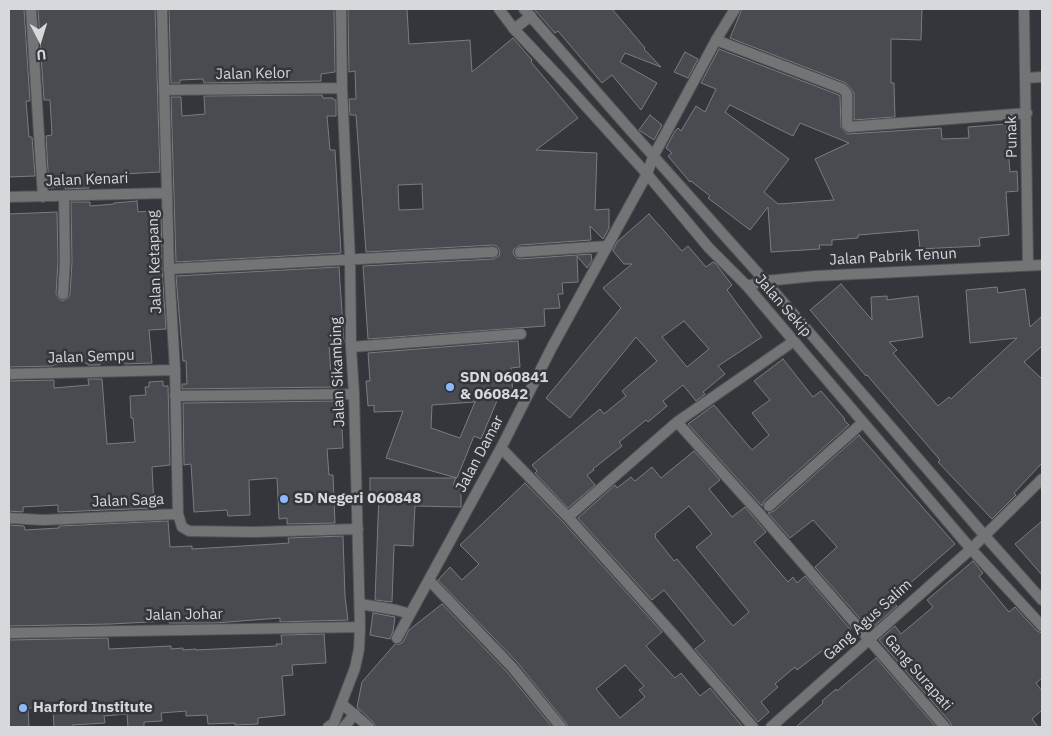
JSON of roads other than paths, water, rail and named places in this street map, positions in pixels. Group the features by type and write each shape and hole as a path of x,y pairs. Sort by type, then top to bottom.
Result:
{"street":[{"path":"31,9 43,197"},
{"name":"Jalan Ketapang","path":"162,9 169,269 175,370 178,514"},
{"name":"Jalan Sikambing","path":"328,727 334,723 355,668 359,650 360,627 350,260 340,9"},
{"name":"Jalan Sekip","path":"499,9 514,29 647,174 710,248 747,286 971,549 1042,626"},
{"name":"Jalan Damar","path":"397,638 501,448 552,347 647,174 653,156 735,9"},
{"name":"Punak","path":"1024,9 1028,265"},
{"path":"514,29 527,12"},
{"name":"Jalan Sekip","path":"527,12 765,281 1042,600"},
{"path":"716,40 843,89 847,92 849,127 1027,113"},
{"path":"1026,78 1042,77"},
{"name":"Jalan Kelor","path":"164,90 342,88"},
{"name":"Jalan Kenari","path":"9,197 167,193"},
{"path":"63,294 65,262 64,197"},
{"path":"520,252 608,246"},
{"path":"169,269 494,252"},
{"name":"Jalan Pabrik Tenun","path":"747,286 765,281 815,276 1042,265"},
{"path":"352,347 521,334"},
{"path":"568,517 677,422 794,341"},
{"name":"Jalan Sempu","path":"9,374 175,370"},
{"path":"175,396 354,394"},
{"name":"Gang Surapati","path":"677,422 945,727"},
{"path":"769,506 862,423"},
{"path":"501,448 568,517 753,727"},
{"name":"Gang Agus Salim","path":"771,727 971,549 1042,479"},
{"name":"Jalan Saga","path":"9,518 43,520 178,514 182,527 189,531 253,532 358,529"},
{"path":"429,580 512,667 561,727"},
{"path":"360,604 410,614"},
{"name":"Jalan Johar","path":"9,633 360,627"},
{"path":"342,704 369,727"},
{"path":"344,727 355,714"}],"place":[{"name":"SDN 060841 & 060842","path":"450,387"},
{"name":"SD Negeri 060848","path":"284,499"},
{"name":"Harford Institute","path":"23,708"}]}
